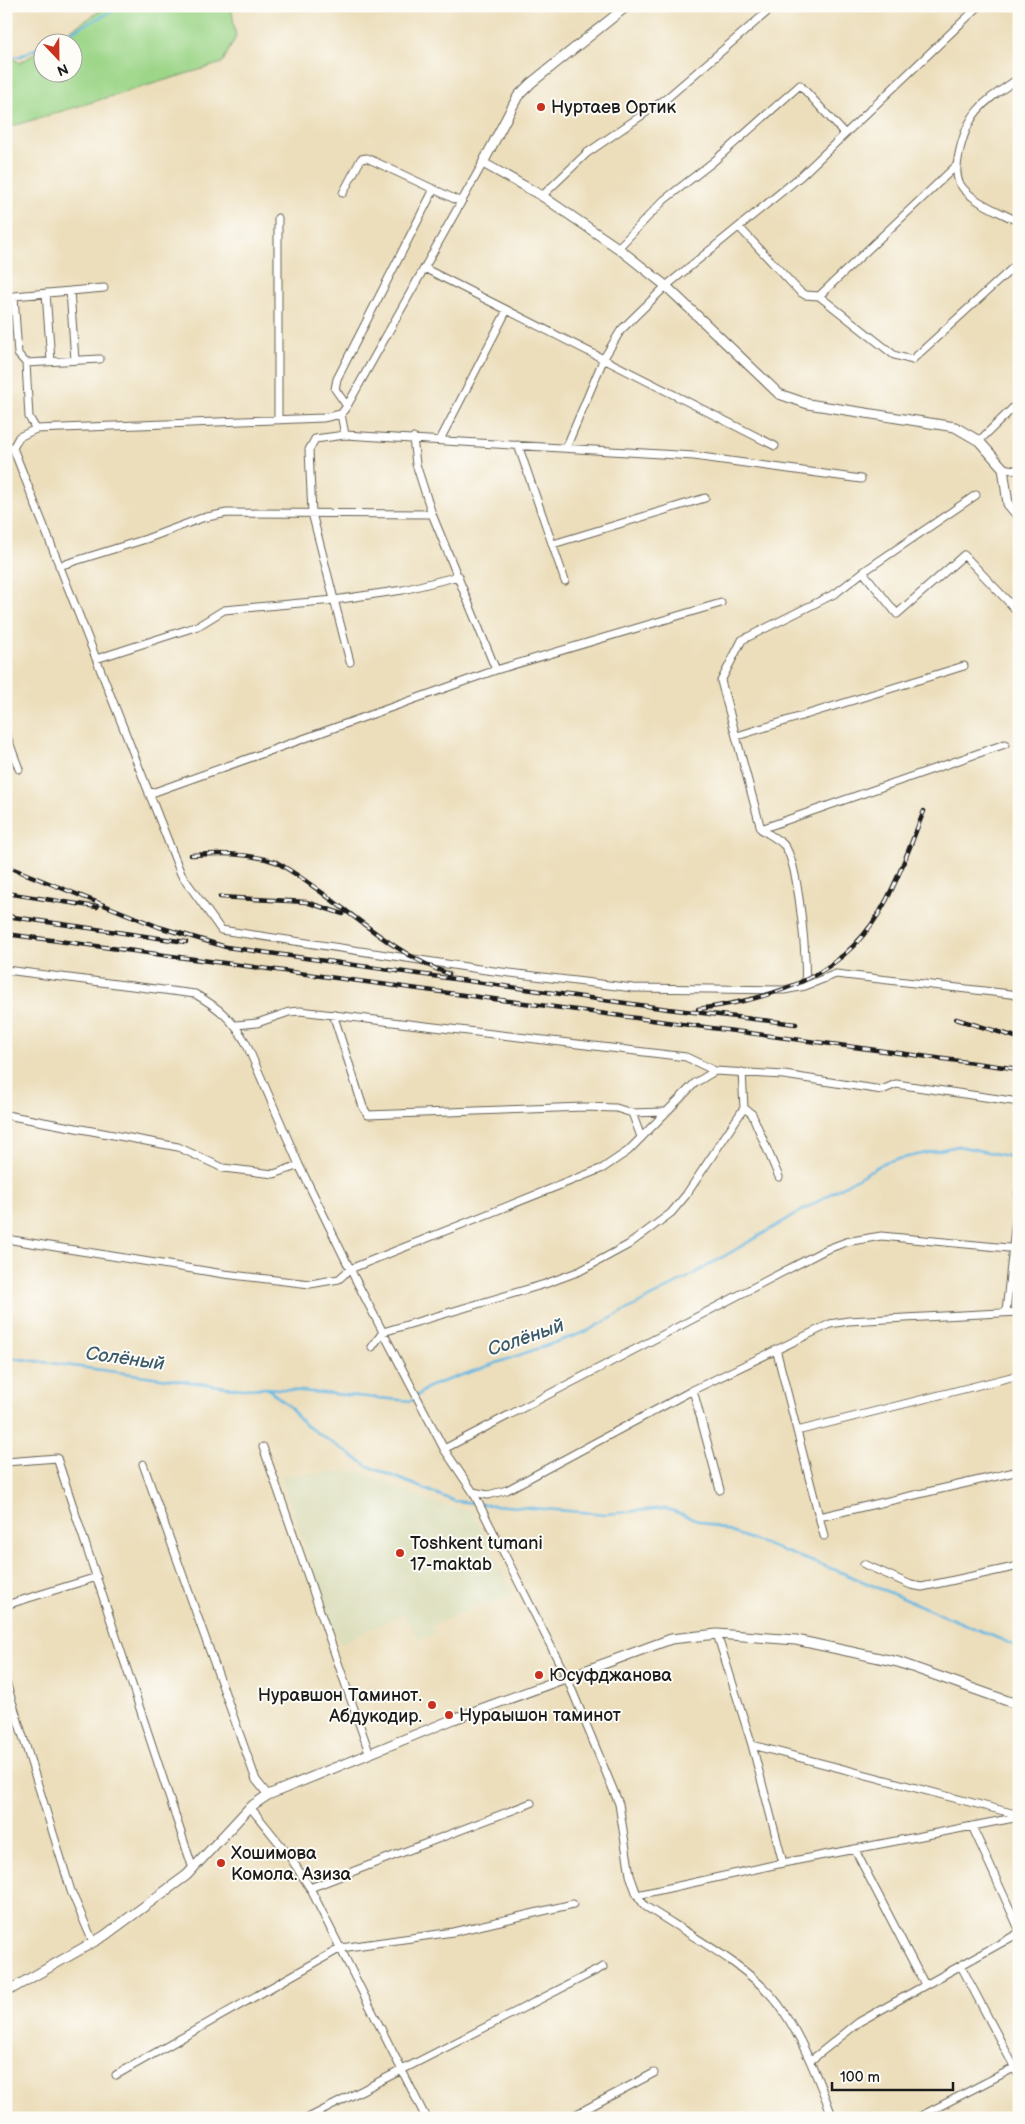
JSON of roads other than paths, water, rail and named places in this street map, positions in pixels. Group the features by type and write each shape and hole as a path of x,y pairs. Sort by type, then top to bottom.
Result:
{"street":[{"path":"627,6 531,83 518,96 483,163 341,414 323,418 36,429 19,437 10,448 59,566 181,874 221,930 486,970 633,988 784,990 805,986 836,974 1019,995"},
{"path":"566,448 604,358 621,330 666,286 800,176 979,6"},
{"path":"542,196 587,153 667,98 770,7"},
{"path":"1019,78 986,101 972,115 962,138 956,166 960,184 973,197 1019,222"},
{"path":"618,248 664,200 713,162 800,85 845,134"},
{"path":"343,193 363,157 461,202"},
{"path":"483,163 542,196 618,248 666,286 779,394 808,404 955,427 979,441 1003,468 1008,504 1019,517"},
{"path":"819,296 956,166"},
{"path":"347,406 335,389 337,379 434,189"},
{"path":"278,218 278,419"},
{"path":"739,227 800,292 805,295 819,296 894,355 912,360 1019,262"},
{"path":"424,268 775,446"},
{"path":"36,429 29,417 26,363 18,354 14,296 104,288"},
{"path":"70,291 75,360"},
{"path":"46,293 51,361"},
{"path":"440,440 508,310"},
{"path":"26,363 100,359"},
{"path":"979,441 1019,402"},
{"path":"341,414 345,435"},
{"path":"350,662 312,513 309,450 312,440 345,435 694,456 861,478"},
{"path":"413,438 416,464 432,514 496,670"},
{"path":"518,445 565,582"},
{"path":"1003,468 1019,471"},
{"path":"805,986 801,916 796,876 784,845 761,830 737,736 732,729 721,681 742,640 836,593 863,572 976,495"},
{"path":"553,544 705,498"},
{"path":"59,566 146,539 202,518 227,513 432,514"},
{"path":"863,572 897,614 964,555 1019,613"},
{"path":"96,659 198,626 224,610 334,600 403,590 459,576"},
{"path":"149,794 496,670 721,603"},
{"path":"737,736 964,666"},
{"path":"6,734 19,769"},
{"path":"761,830 1006,744"},
{"path":"6,970 195,994 215,1005 236,1025 246,1043 299,1165 350,1269 444,1449 475,1495 567,1678 619,1804 630,1875 637,1895 645,1906 747,1972 778,2005 810,2061 834,2118"},
{"path":"236,1025 257,1023 289,1012 333,1014 686,1057 715,1071 784,1075 882,1090 896,1084 1019,1102"},
{"path":"333,1014 363,1107 368,1115 584,1107 616,1108 632,1113 664,1112"},
{"path":"6,1239 224,1274 310,1284 339,1280 350,1269 603,1168 628,1151 664,1112 695,1083 715,1071"},
{"path":"372,1347 383,1332 545,1284 580,1271 628,1245 671,1214 686,1195 744,1108 742,1072"},
{"path":"744,1108 752,1114 779,1178"},
{"path":"632,1113 641,1137"},
{"path":"6,1115 178,1148 223,1168 274,1174 299,1165"},
{"path":"1006,1312 1015,1248 1019,1190"},
{"path":"444,1449 825,1250 846,1242 881,1236 1015,1248"},
{"path":"475,1495 507,1490 693,1390 830,1324 848,1321 1019,1312"},
{"path":"776,1349 824,1536"},
{"path":"797,1431 1019,1375"},
{"path":"693,1390 720,1490"},
{"path":"263,1447 369,1752"},
{"path":"6,1462 57,1458 193,1869"},
{"path":"143,1464 256,1780 268,1795"},
{"path":"819,1517 1019,1471"},
{"path":"864,1564 911,1585 922,1587 1019,1566"},
{"path":"6,1605 97,1577"},
{"path":"717,1634 752,1745 783,1863"},
{"path":"6,1992 93,1942 193,1869 250,1807 268,1795 369,1752 671,1639 717,1634 796,1640 898,1662 1019,1705"},
{"path":"6,1682 70,1891 93,1942"},
{"path":"752,1745 1019,1816"},
{"path":"310,1888 531,1803"},
{"path":"250,1807 288,1854 310,1888 426,2118"},
{"path":"637,1895 783,1863 1019,1816"},
{"path":"810,2061 859,2022 961,1966 1019,1931 972,1826"},
{"path":"855,1850 925,1985"},
{"path":"116,2075 341,1948 453,1932 573,1904"},
{"path":"961,1966 1019,2076"},
{"path":"308,2118 603,1968"},
{"path":"917,2118 1014,2068"},
{"path":"569,2118 654,2073"}],"waterway":[{"path":"70,32 111,12 119,6"},
{"path":"6,55 19,57 32,51"},
{"name":"Солёный","path":"6,1357 242,1389 267,1388 411,1401 428,1387 585,1332 687,1278 885,1162 958,1146 1017,1158"},
{"path":"268,1389 288,1405 305,1425 368,1466 454,1501 476,1503"},
{"path":"481,1504 606,1514 665,1508 838,1571 1019,1647"}],"railway":[{"path":"698,1009 756,998 783,990 808,979 831,965 852,947 871,925 887,899 924,811"},
{"path":"191,855 234,854 276,862 318,890 382,938 426,964 449,974"},
{"path":"6,866 159,927 226,947 668,1009 796,1024"},
{"path":"6,893 97,907"},
{"path":"220,897 306,902 343,914"},
{"path":"6,916 186,942"},
{"path":"6,934 1019,1069"},
{"path":"956,1019 1019,1038"}],"place":[{"name":"Нуртаев Ортик","path":"541,107"},
{"name":"Toshkent tumani 17-maktab","path":"400,1553"},
{"name":"Юсуфджанова","path":"539,1675"},
{"name":"Нуравшон Таминот. Абдукодир.","path":"432,1705"},
{"name":"Нураышон таминот","path":"449,1715"},
{"name":"Хошимова Комола. Азиза","path":"221,1863"}]}
